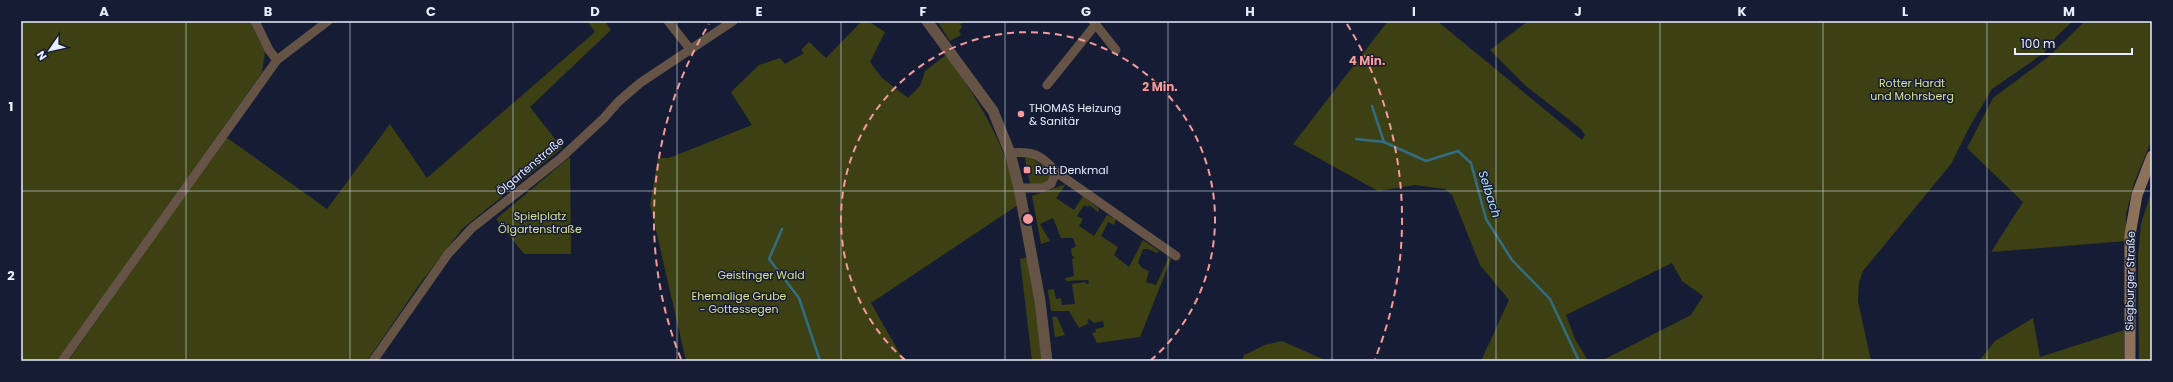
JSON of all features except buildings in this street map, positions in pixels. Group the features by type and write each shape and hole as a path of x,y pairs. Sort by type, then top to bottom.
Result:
{"main road":[{"name":"Siegburger Straße","path":"2130,361 2130,235 2137,195 2152,156"}],"street":[{"path":"255,21 269,50 277,60"},
{"path":"62,361 277,60 328,21"},
{"path":"668,21 690,49"},
{"name":"Ölgartenstraße","path":"373,361 448,254 472,228 561,158 604,118 618,102 640,84 733,21"},
{"path":"927,21 993,111 1010,153 1019,188 1040,301 1046,356"},
{"path":"1047,85 1095,23 1116,50"},
{"path":"1010,153 1027,152 1040,157 1056,172 1176,256"},
{"path":"1019,188 1042,188 1051,184 1056,172"}],"green space":[{"path":"21,21 250,21 265,52 262,73 57,361 21,361"},
{"path":"587,21 605,21 611,30 530,107 562,148 462,229 419,285 367,361 68,361 226,137 327,209 390,124 427,178 595,32"},
{"path":"862,21 868,21 885,32 870,62 882,78 908,98 920,86 925,71 946,55 970,90 991,126 1008,164 1018,205 871,303 904,361 686,361 650,204 658,158 669,158 752,125 731,92 759,65 780,58 785,64 804,53 801,50 809,42 826,58"},
{"path":"937,21 968,21 960,24 962,27 959,31 961,35 950,41"},
{"name":"Rotter Hardt und Mohrsberg","path":"1388,21 1437,21 1582,140 1585,135 1581,129 1526,86 1490,50 1528,21 2073,21 2056,37 2044,53 1992,89 1971,124 1951,164 1863,271 1859,282 1858,301 1871,361 1601,361 1691,315 1703,296 1682,281 1672,263 1566,315 1575,339 1588,361 1481,361 1509,300 1480,265 1452,195 1445,189 1415,185 1378,191 1293,144"},
{"path":"2085,21 2152,21 2152,139 2134,183 2126,214 2126,241 1991,252 2023,202 1967,148 1993,98 2048,57"},
{"name":"Spielplatz Ölgartenstraße","path":"570,157 571,254 524,254 496,219"},
{"path":"1030,157 1049,170 1051,177 1048,182 1039,185 1030,184 1025,158"},
{"path":"1066,184 1056,198 1074,210 1083,196 1099,209 1098,212 1089,205 1088,207 1084,205 1077,216 1083,219 1079,226 1094,236 1107,215 1116,219 1114,225 1108,222 1101,236 1118,247 1114,255 1129,267 1143,240 1159,251 1157,253 1148,249 1143,249 1138,263 1142,268 1149,271 1146,282 1156,285 1169,257 1171,259 1140,337 1097,343 1092,333 1096,332 1095,329 1104,327 1103,321 1094,323 1089,319 1087,321 1089,323 1079,328 1069,311 1051,311 1048,290 1054,289 1056,299 1061,298 1062,305 1075,304 1072,284 1085,282 1086,284 1089,283 1088,280 1066,281 1065,278 1074,276 1072,259 1075,257 1072,256 1071,249 1076,246 1073,238 1061,238 1053,218 1040,224 1050,241 1041,244 1032,196"},
{"path":"2152,189 2152,361 2139,361 2138,256 2141,224"},
{"path":"1029,257 1043,361 1032,361 1020,259"},
{"path":"1052,317 1057,317 1065,335 1055,337"},
{"path":"2033,318 2040,357 2124,330 2124,361 1979,361 1995,341"},
{"path":"1282,341 1327,361 1242,361 1244,355 1265,345"}],"waterway":[{"name":"Selbach","path":"1372,106 1384,142 1426,161 1458,151 1471,163 1486,219 1512,260 1550,299 1579,361"},
{"path":"1356,139 1384,142"},
{"path":"782,229 769,259 799,298 820,361"}],"place":[{"name":"THOMAS Heizung & Sanitär","path":"1021,114"},
{"name":"Rott Denkmal","path":"1027,170"}],"park label":[{"name":"Geistinger Wald","path":"761,275"},
{"name":"Ehemalige Grube - Gottessegen","path":"739,302"}]}
